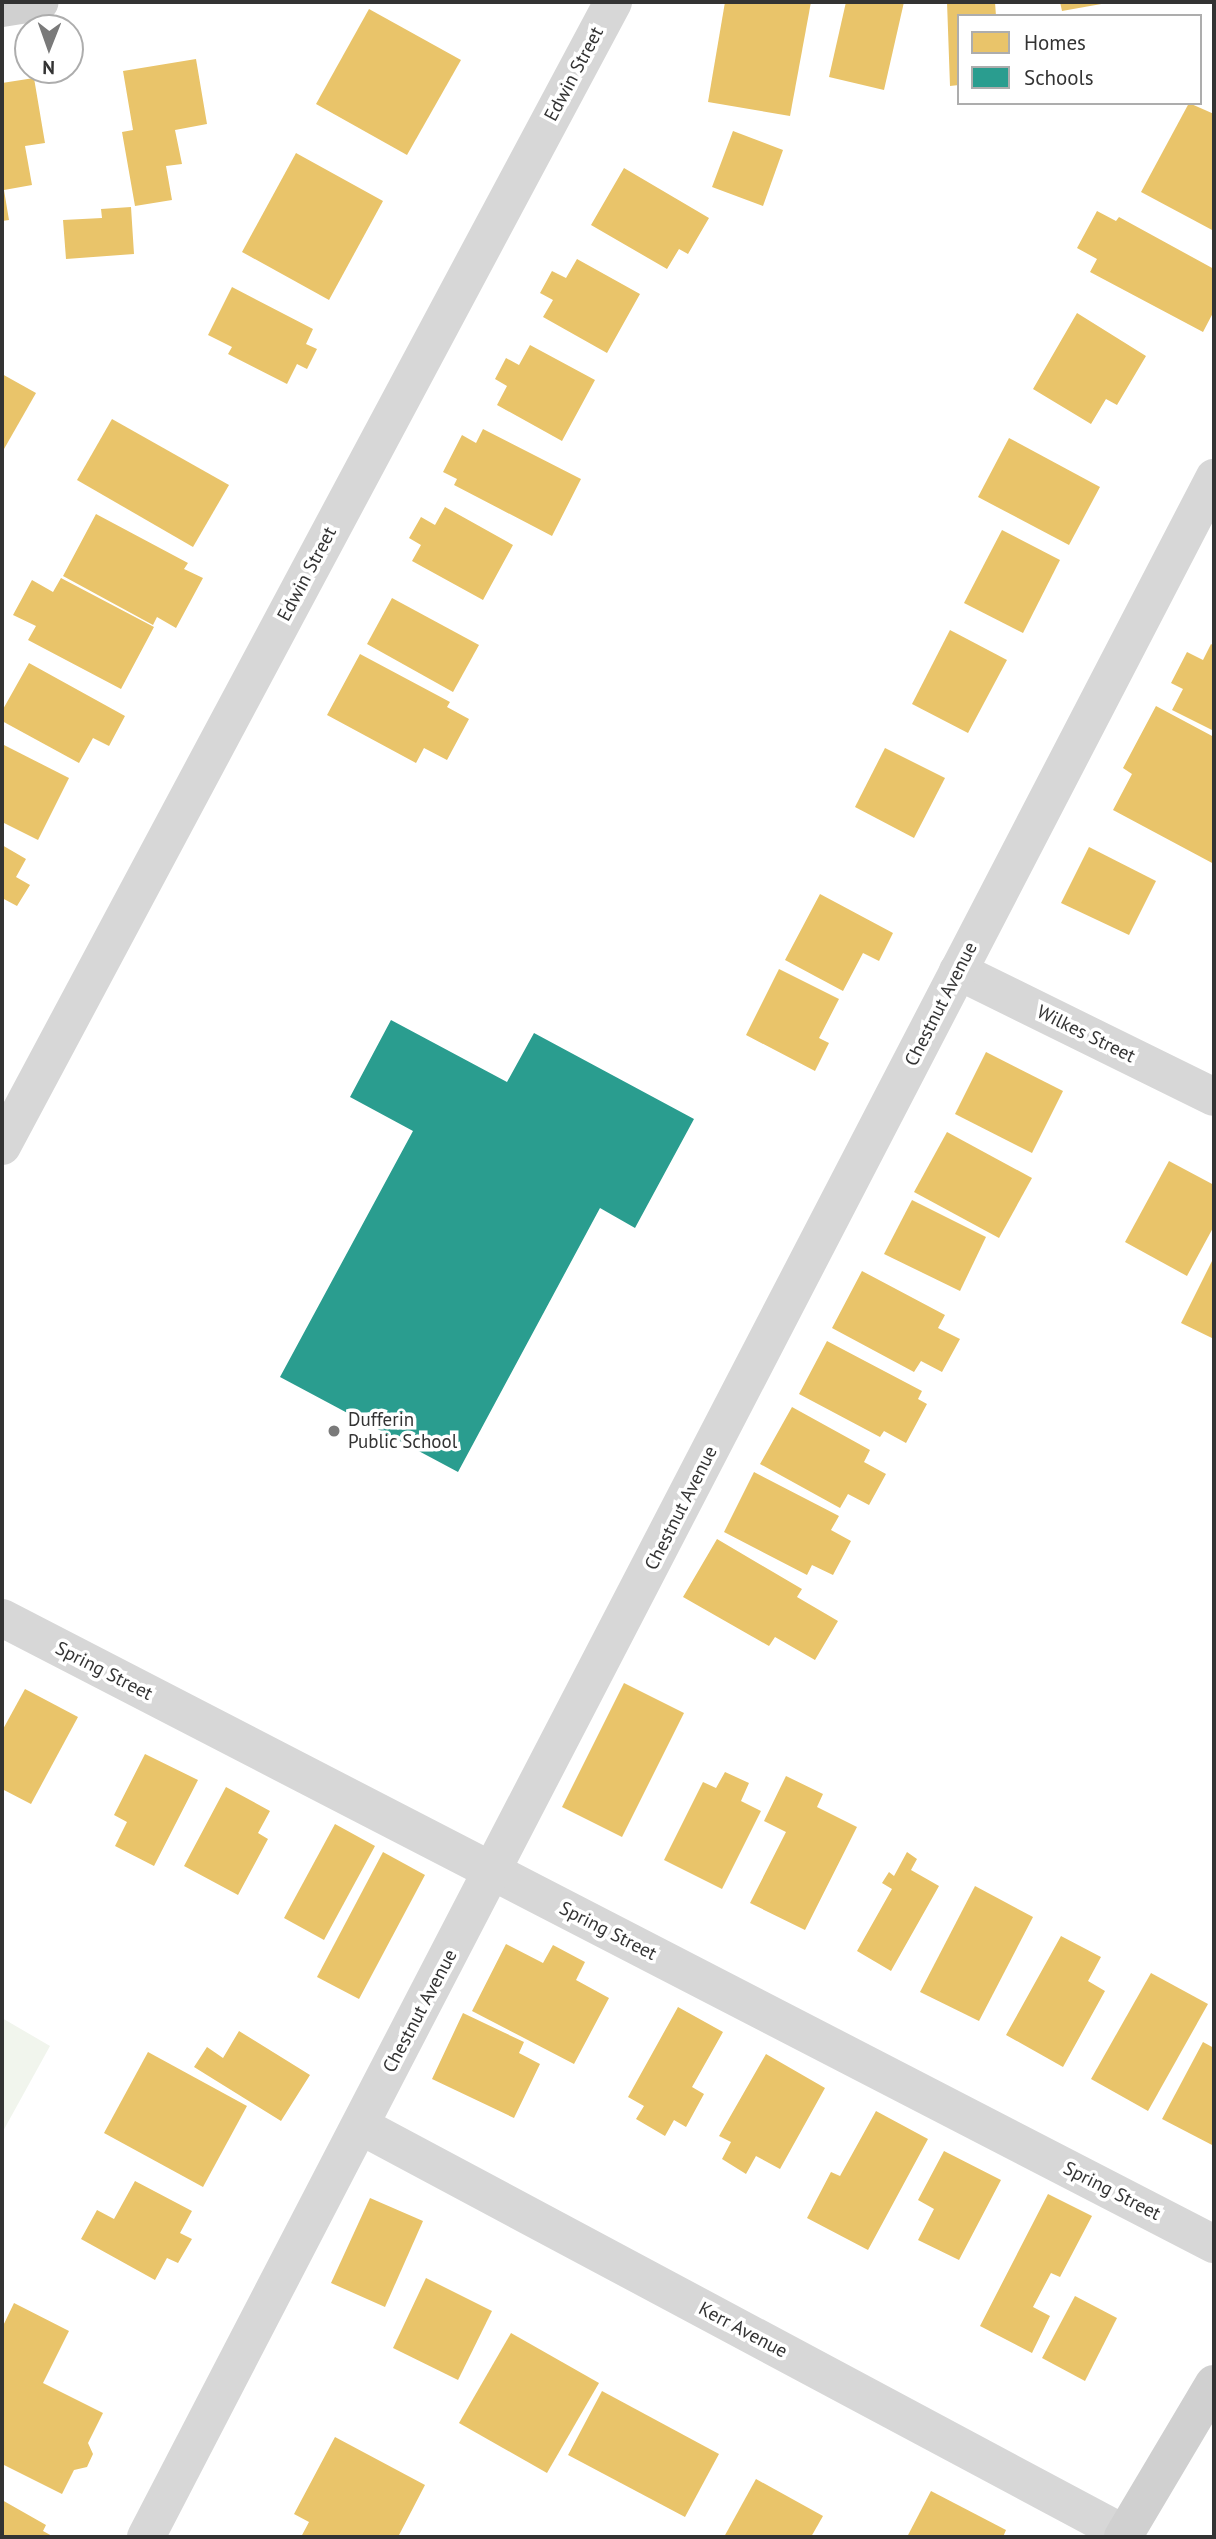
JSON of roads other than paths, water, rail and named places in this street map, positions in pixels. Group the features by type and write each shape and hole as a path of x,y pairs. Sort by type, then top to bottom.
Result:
{"street":[{"path":"2,8 40,2"},
{"name":"Edwin Street","path":"2,1146 613,2"},
{"name":"Chestnut Avenue","path":"146,2537 494,1871 1214,478"},
{"name":"Wilkes Street","path":"958,971 1214,1097"},
{"name":"Spring Street","path":"2,1618 1214,2244"},
{"name":"Kerr Avenue","path":"361,2126 1124,2536"},
{"path":"1124,2536 1214,2384"}],"place":[{"name":"Dufferin Public School","path":"334,1431"}]}
